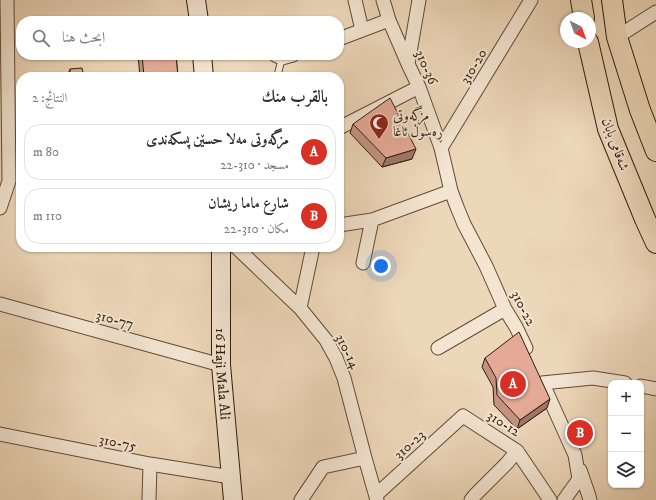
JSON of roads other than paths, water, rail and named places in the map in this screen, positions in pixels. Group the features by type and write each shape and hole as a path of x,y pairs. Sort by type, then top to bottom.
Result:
{"main road":[{"path":"581,0 583,12"},
{"path":"612,0 617,37 640,110 656,151"},
{"name":"شەقامی بابان","path":"589,48 608,129 656,243"}],"street":[{"path":"1,200 15,183 7,0"},
{"path":"355,0 362,30"},
{"name":"310-36","path":"383,0 389,20 419,87 441,148"},
{"path":"408,64 419,0"},
{"name":"310-20","path":"441,148 531,0"},
{"path":"617,37 656,12"},
{"path":"344,37 389,20"},
{"path":"202,60 204,72"},
{"path":"344,125 419,87"},
{"name":"310-22","path":"441,148 451,191 464,224 486,266 505,309 516,327 574,455 579,479 564,500"},
{"path":"344,224 372,220 451,191"},
{"path":"363,263 372,220"},
{"name":"16 Haji Mala Ali","path":"221,252 221,365 233,500"},
{"name":"310-14","path":"241,252 300,308 326,340 336,358 344,378 364,458 376,498"},
{"path":"300,308 312,252"},
{"name":"310-77","path":"0,304 221,365"},
{"path":"438,348 505,309"},
{"path":"542,382 593,378 608,380"},
{"path":"644,387 656,389"},
{"name":"310-12","path":"463,416 517,451 550,500"},
{"name":"310-23","path":"376,498 463,416"},
{"name":"310-75","path":"0,434 150,464 230,478"},
{"path":"471,500 507,464 517,451"},
{"path":"574,455 590,500"},
{"path":"301,500 323,467 364,458"},
{"path":"149,500 150,464"}],"lane":[{"path":"278,72 282,60"}],"place":[{"name":"مزگەوتی ڕەسوڵ ئاغا","path":"379,140"},
{"name":"مزگەوتی مەلا حسێن پسکەندی","path":"513,384"},
{"name":"شارع ماما ريشان","path":"580,433"}]}
